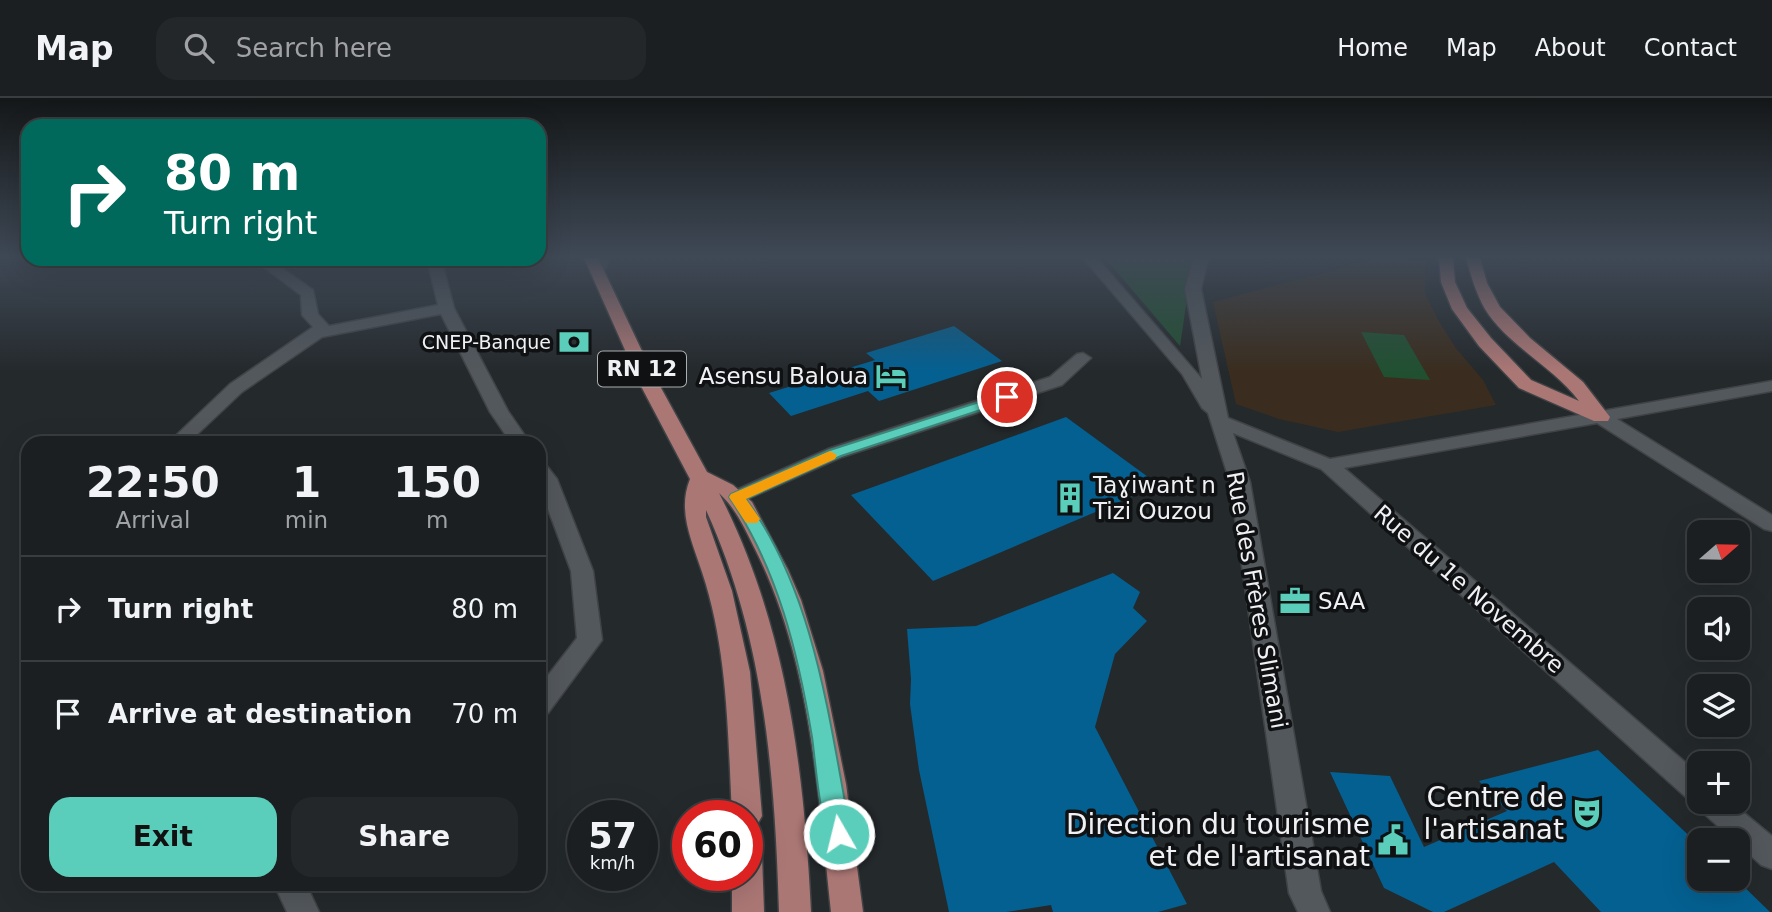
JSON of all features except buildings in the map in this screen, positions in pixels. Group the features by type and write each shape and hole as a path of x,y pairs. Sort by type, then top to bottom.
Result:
{"main road":[{"name":"RN 12","path":"612,296 657,400 701,477 727,533 752,605 774,685 788,778 795,912"},
{"path":"1454,296 1460,309 1485,342 1525,384 1601,418"},
{"path":"1486,296 1493,309 1524,341 1577,386 1601,418"},
{"path":"746,800 737,672 720,591 695,517 696,490 701,477 736,497 751,517 777,570 810,671 832,784 847,912"},
{"path":"748,891 748,912"}],"street":[{"path":"308,296 310,315 321,326 317,333"},
{"path":"443,296 446,308 499,412 516,436"},
{"path":"1123,296 1189,372 1219,421"},
{"name":"Rue des Frères Slimani","path":"1195,296 1219,421 1240,482 1305,893 1314,912"},
{"path":"185,436 236,388 317,333 446,308"},
{"path":"736,497 846,449 1056,381 1083,358"},
{"path":"1328,465 1772,386"},
{"path":"1601,418 1772,524"},
{"name":"Rue du 1e Novembre","path":"1219,421 1328,465 1687,780"},
{"path":"546,478 582,571 590,640 546,697"},
{"path":"1725,814 1772,855"},
{"path":"293,891 303,912"}],"shaded area":[{"path":"1236,296 1426,296 1455,347 1483,380 1496,405 1338,432 1279,419 1236,404 1213,302"}],"green space":[{"path":"1137,296 1187,296 1180,346"},
{"path":"1361,332 1404,335 1430,380 1384,377"}],"slow traffic":[{"path":"752,519 736,497 830,455"}],"place":[{"name":"CNEP-Banque","path":"574,342"},
{"name":"Asensu Baloua","path":"891,376"},
{"name":"Taɣiwant n Tizi Ouzou","path":"1070,498"},
{"name":"SAA","path":"1295,601"},
{"name":"Centre de l'artisanat","path":"1587,813"},
{"name":"Direction du tourisme et de l'artisanat","path":"1393,840"}],"route":[{"path":"839,834 810,671 800,634 777,570 751,517 736,497 835,453 1007,397"}]}
